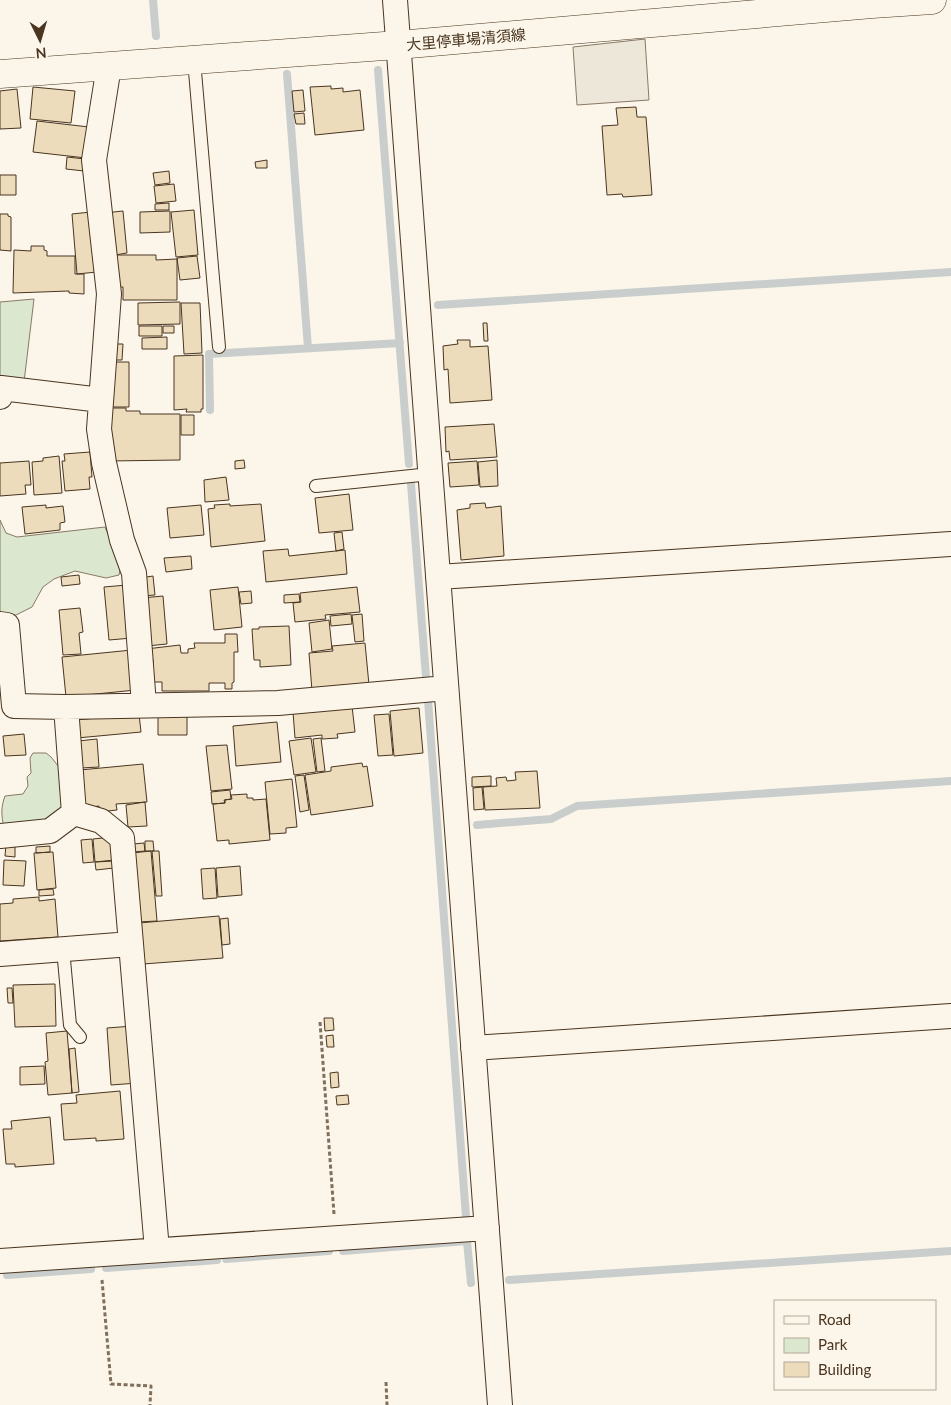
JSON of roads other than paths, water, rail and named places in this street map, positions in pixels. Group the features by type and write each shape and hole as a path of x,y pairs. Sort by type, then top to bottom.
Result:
{"main road":[{"name":"大里停車場清須線","path":"0,74 398,45 871,2 932,0"}],"street":[{"path":"395,0 500,1405"},
{"path":"110,66 94,160 109,294 99,429 104,463 122,540 134,573 144,705"},
{"path":"0,397 1,388 101,400"},
{"path":"438,577 951,544"},
{"path":"0,624 7,624 14,706 66,707 278,703 446,688"},
{"path":"66,707 74,813"},
{"path":"0,836 50,831 74,813"},
{"path":"74,813 100,821 122,838 157,1250"},
{"path":"0,954 131,944"},
{"path":"473,1048 951,1016"},
{"path":"0,1255 99,1254 487,1228"}],"lane":[{"path":"194,60 219,347"},
{"path":"316,486 430,474"},
{"path":"63,949 70,1025 80,1037"}],"waterway":[{"path":"153,0 156,36"},
{"path":"378,70 409,464"},
{"path":"287,74 308,348"},
{"path":"438,305 951,272"},
{"path":"210,410 209,354 400,343"},
{"path":"411,484 426,677"},
{"path":"428,700 466,1217"},
{"path":"477,825 551,819 577,806 951,781"},
{"path":"343,1251 467,1241 471,1283"},
{"path":"226,1259 329,1251"},
{"path":"509,1280 951,1251"},
{"path":"191,1262 217,1260"},
{"path":"106,1268 187,1262"},
{"path":"7,1275 91,1269"}]}
